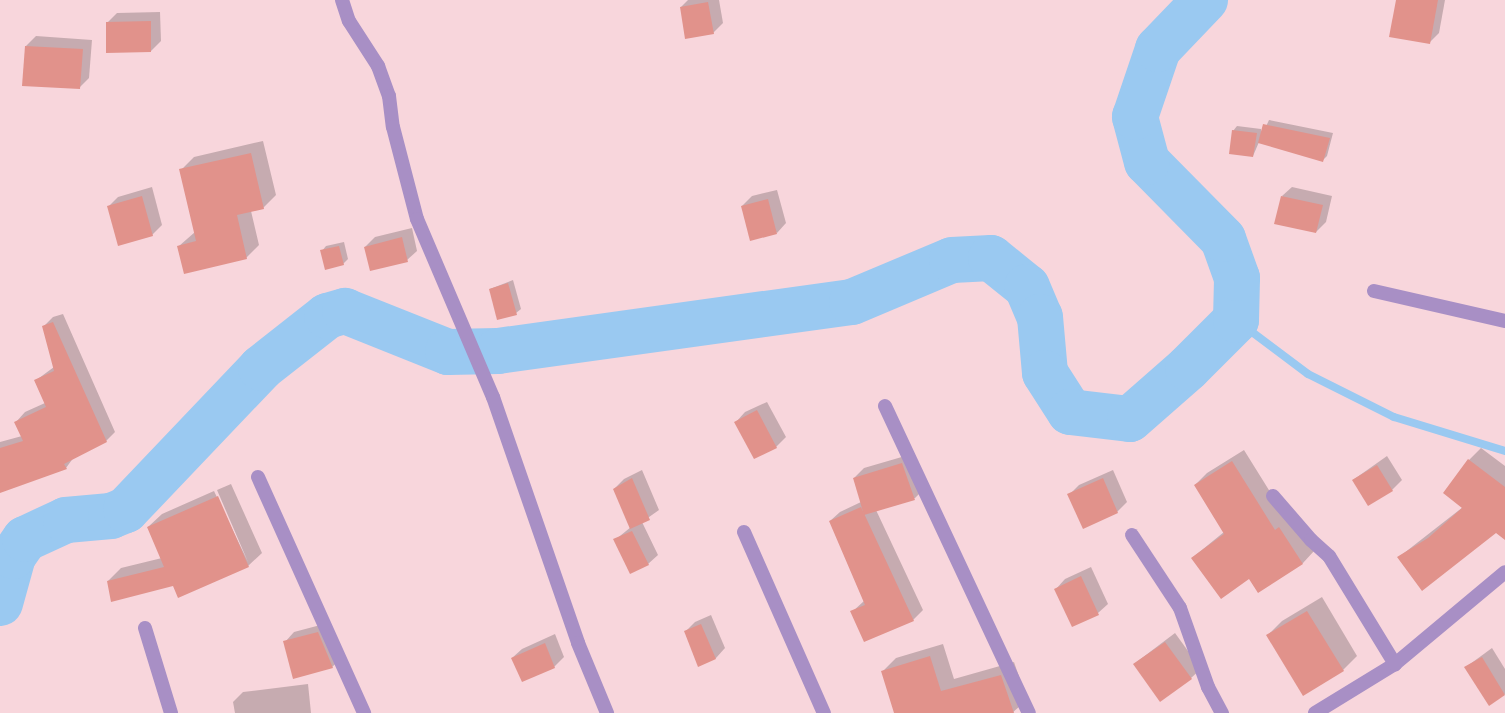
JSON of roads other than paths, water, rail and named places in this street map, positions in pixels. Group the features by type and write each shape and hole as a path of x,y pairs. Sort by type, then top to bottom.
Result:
{"street":[{"path":"342,0 349,22 378,66 389,96 393,127 417,219 492,397 578,644 607,713"},
{"path":"1374,292 1505,321"},
{"path":"884,406 1029,713"},
{"path":"258,477 364,713"},
{"path":"1273,496 1311,540 1329,556 1395,664"},
{"path":"744,532 824,713"},
{"path":"1132,535 1180,608 1208,687 1222,713"},
{"path":"1315,713 1395,664 1505,572"},
{"path":"145,628 171,713"}],"waterway":[{"path":"0,603 13,556 25,539 66,520 111,516 126,510 261,368 327,316 345,311 448,352 498,351 852,302 952,260 991,258 1027,287 1040,317 1045,373 1070,412 1130,419 1188,368 1236,320 1237,278 1223,239 1147,162 1135,117 1158,49 1205,0"},
{"path":"1236,320 1308,374 1394,417 1505,451"}]}
